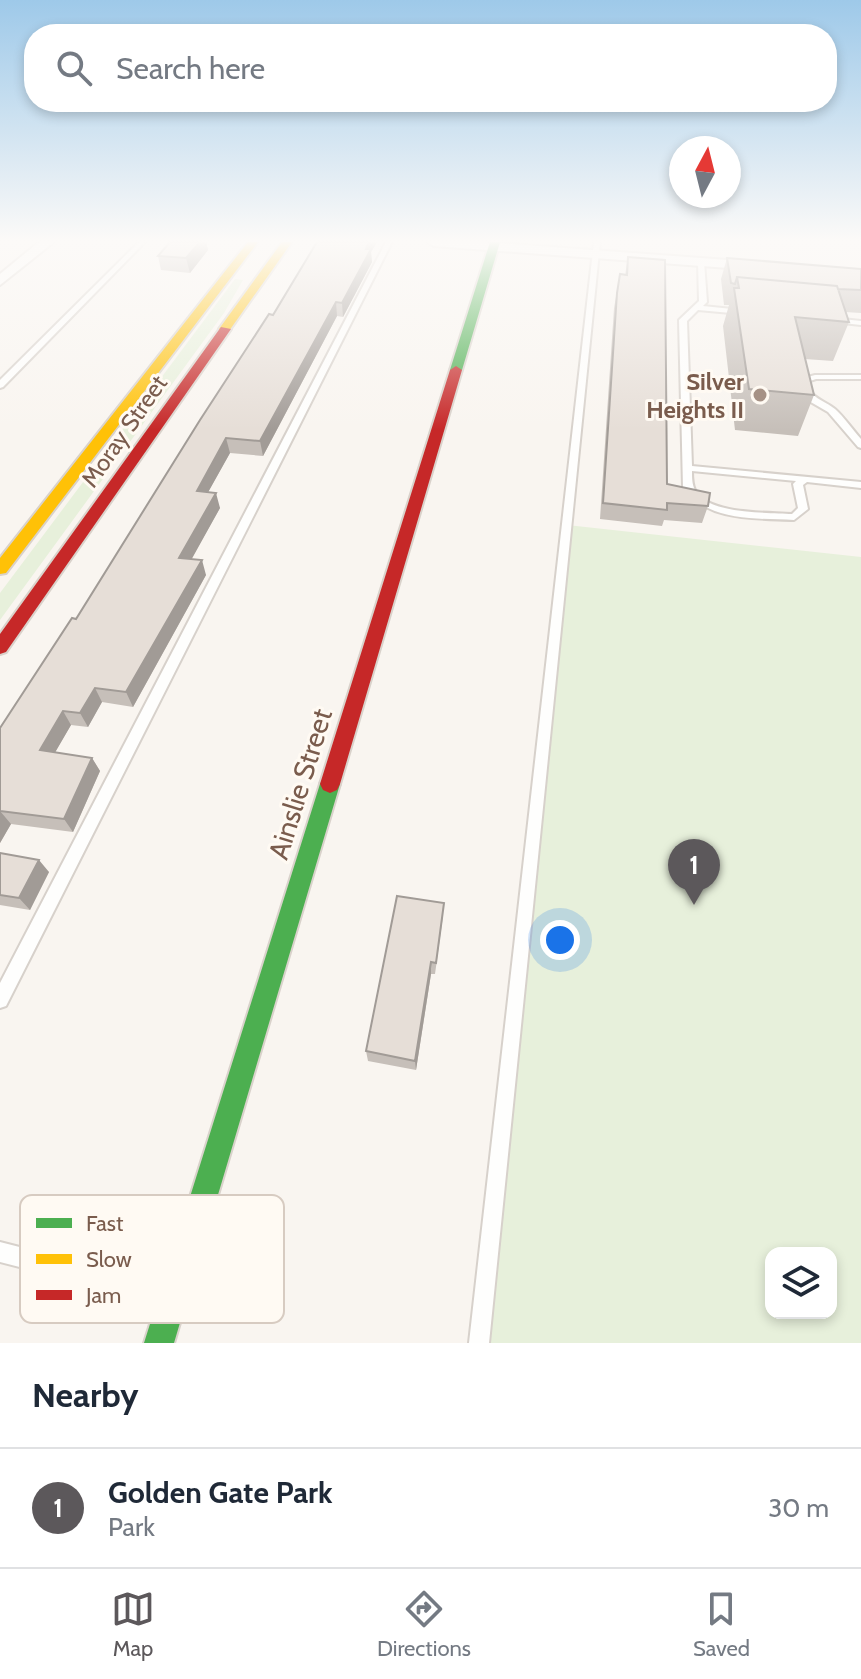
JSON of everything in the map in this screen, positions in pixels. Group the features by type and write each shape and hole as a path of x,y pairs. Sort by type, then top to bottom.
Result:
{"main road":[{"name":"Moray Street","path":"0,569 205,305"},
{"name":"Moray Street","path":"0,647 243,305"},
{"name":"Ainslie Street","path":"204,1195 476,305"},
{"name":"Ainslie Street","path":"159,1343 165,1323"}],"lane":[{"path":"0,385 80,305"},
{"path":"0,1000 357,305"},
{"path":"479,1343 590,305"},
{"path":"700,305 683,320 688,468 692,497 709,508 794,517 803,509 798,484 805,479"},
{"path":"697,308 757,313"},
{"path":"831,320 861,323"},
{"path":"861,377 815,377 803,381 804,390 812,399 831,410 861,445"},
{"path":"688,468 861,485"},
{"path":"0,1252 20,1257"}],"green space":[{"path":"216,305 229,305 0,620 0,593"},
{"path":"567,525 861,557 861,1343 479,1343"}],"building":[{"path":"279,305 335,305 260,441 226,438 197,491 216,493 179,558 202,560 126,692 95,688 80,713 63,711 40,750 92,758 64,819 0,811 0,728 72,618 76,619 269,314 273,315"},
{"path":"616,305 665,305 667,484 710,493 708,506 667,503 667,510 603,503"},
{"path":"736,305 843,305 849,322 795,317 814,395 749,389"},
{"path":"0,853 39,860 19,898 0,895"},
{"path":"397,896 444,903 436,963 431,962 415,1061 366,1051"}],"traffic: fast":[{"path":"456,370 476,305"},
{"path":"204,1195 330,784"},
{"path":"159,1343 165,1323"}],"traffic: slow":[{"path":"0,569 205,305"},
{"path":"225,329 242,305"}],"traffic: jam":[{"path":"0,647 225,329"},
{"path":"330,784 456,370"}],"place":[{"name":"Silver Heights II","path":"760,395"},
{"name":"Golden Gate Park","path":"694,905"}]}
